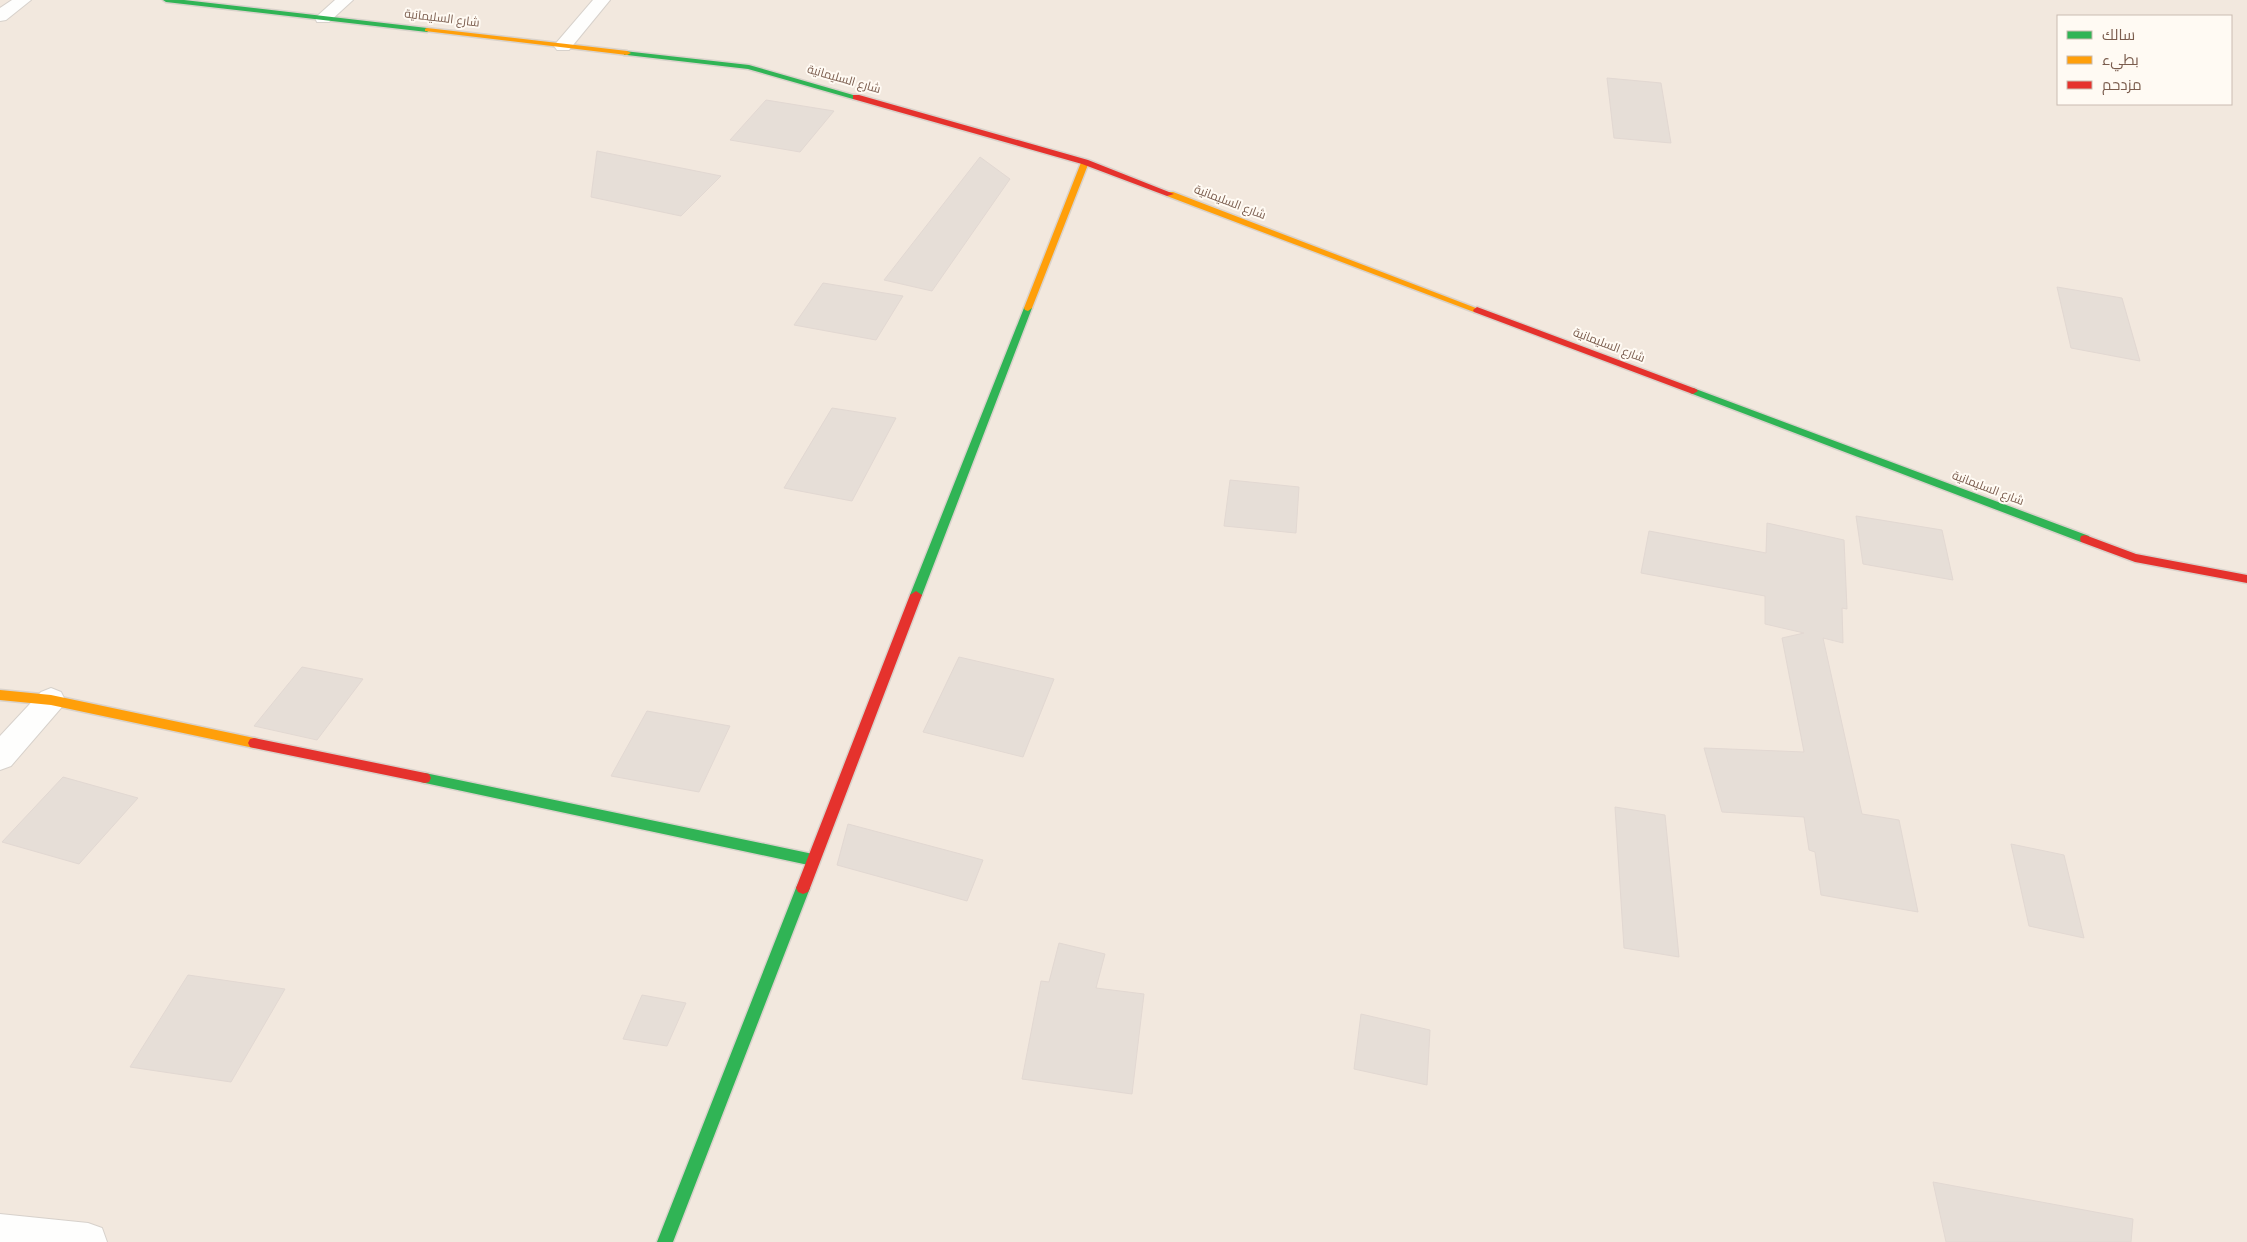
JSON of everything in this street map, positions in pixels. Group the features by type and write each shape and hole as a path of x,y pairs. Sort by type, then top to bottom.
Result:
{"street":[{"path":"0,16 23,0"},
{"name":"شارع السليمانية","path":"166,0 749,67 1085,162 2135,558 2247,579"},
{"path":"323,18 345,0"},
{"path":"563,46 602,0"},
{"path":"665,1242 1085,162"},
{"path":"0,695 50,700 813,860"},
{"path":"0,757 50,700"},
{"path":"0,1233 88,1242"}],"shaded area":[{"path":"0,0 2247,0 2247,1242 0,1242"}],"building":[{"path":"1607,78 1661,83 1671,143 1614,138"},
{"path":"766,100 834,111 800,152 730,140"},
{"path":"597,151 721,176 681,216 591,197"},
{"path":"980,157 1010,179 932,291 884,280"},
{"path":"823,283 903,296 876,340 794,325"},
{"path":"2057,287 2122,298 2140,361 2071,348"},
{"path":"832,408 896,418 852,501 784,488"},
{"path":"1230,480 1299,487 1296,533 1224,526"},
{"path":"1856,516 1942,530 1953,580 1863,564"},
{"path":"1767,523 1844,540 1847,609 1842,608 1843,643 1823,638 1862,814 1899,820 1918,912 1821,895 1815,852 1809,850 1804,817 1722,812 1704,748 1804,752 1782,638 1804,633 1765,624 1765,596 1641,573 1649,531 1766,553"},
{"path":"959,657 1054,679 1023,757 923,732"},
{"path":"302,667 363,679 317,740 254,726"},
{"path":"647,711 730,726 699,792 611,776"},
{"path":"63,777 138,798 79,864 2,842"},
{"path":"1615,807 1665,815 1679,957 1624,948"},
{"path":"848,824 983,860 967,901 837,865"},
{"path":"2011,844 2064,855 2084,938 2029,926"},
{"path":"1059,943 1105,954 1096,988 1144,994 1132,1094 1022,1079 1041,981 1049,982"},
{"path":"188,975 285,989 231,1082 130,1067"},
{"path":"642,995 686,1003 667,1046 623,1039"},
{"path":"1361,1014 1430,1030 1427,1085 1354,1069"},
{"path":"1933,1182 2133,1219 2131,1242 1946,1242"}],"traffic: fast":[{"path":"166,0 427,30"},
{"path":"627,53 749,67 856,97"},
{"path":"916,595 1028,308"},
{"path":"1693,391 2085,539"},
{"path":"425,778 813,860"},
{"path":"665,1242 803,888"}],"traffic: slow":[{"path":"427,30 627,53"},
{"path":"1028,308 1085,162"},
{"path":"1170,194 1477,310"},
{"path":"0,695 51,700 254,743"}],"traffic: jam":[{"path":"856,97 1085,162 1170,194"},
{"path":"1477,310 1693,391"},
{"path":"2085,539 2135,558 2247,579"},
{"path":"803,888 916,595"},
{"path":"254,743 425,778"}]}
